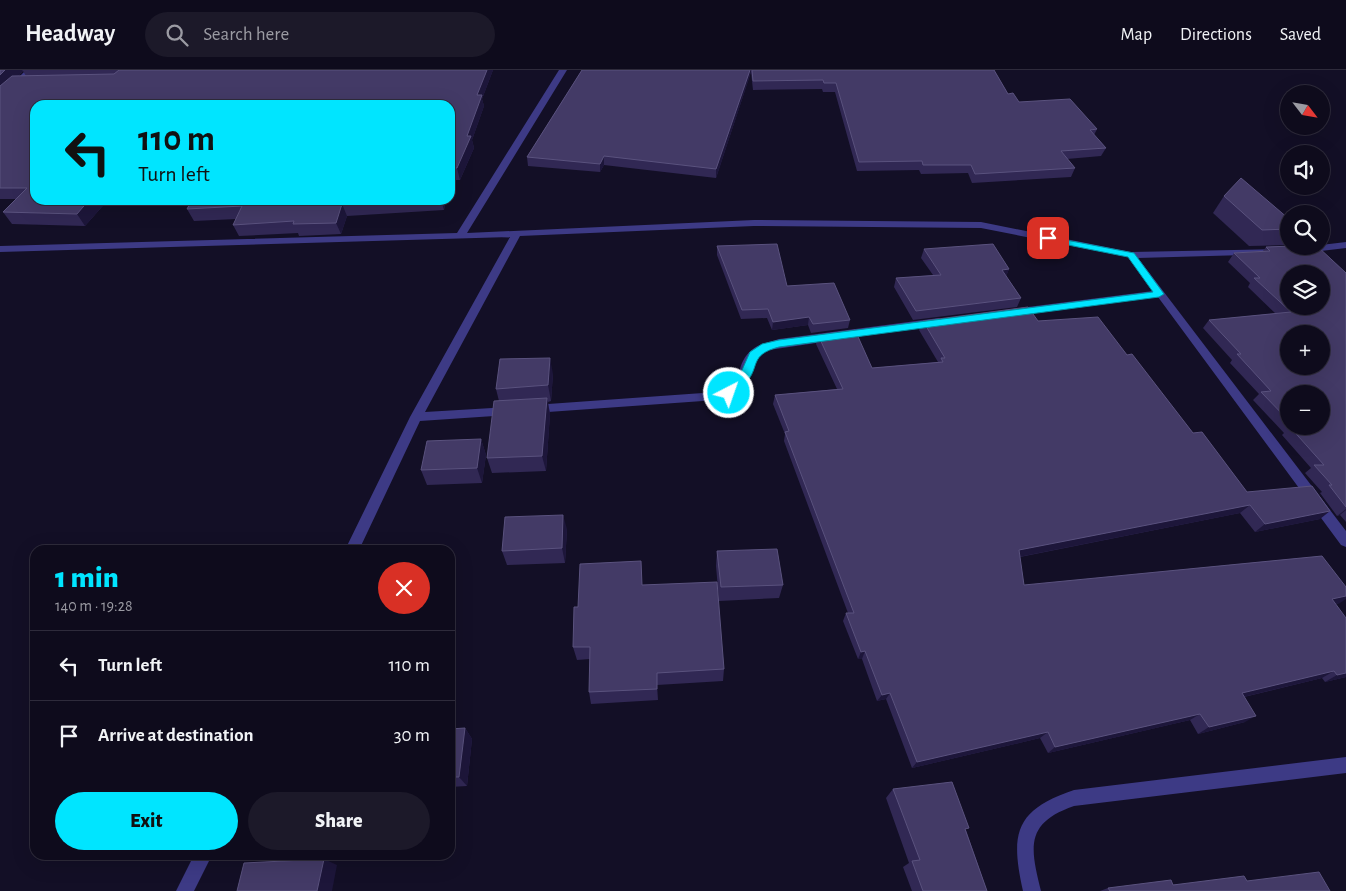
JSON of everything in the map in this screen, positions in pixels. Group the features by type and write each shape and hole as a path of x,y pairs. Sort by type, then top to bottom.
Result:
{"street":[{"path":"0,100 30,70"},
{"path":"460,236 563,70"},
{"path":"16,83 25,83"},
{"path":"0,249 460,236 754,223 944,223 981,225 1131,255 1291,250 1346,245"},
{"path":"354,545 416,417 517,234"},
{"path":"1131,255 1346,541"},
{"path":"1005,314 1159,294"},
{"path":"416,417 718,396 729,393 739,386 754,355 766,347 779,343 946,322"},
{"path":"1032,891 1027,871 1025,834 1036,816 1054,804 1074,798 1346,765"},
{"path":"185,891 200,860"}],"building":[{"path":"119,70 487,70 477,95 482,95 467,136 471,136 457,168 455,168 455,100 30,100 30,205 85,205 77,214 3,212 27,188 0,188 0,86 12,76 114,74"},
{"path":"582,70 750,70 716,169 604,156 600,164 527,157"},
{"path":"752,70 994,70 1008,94 1013,93 1019,102 1070,99 1097,129 1090,130 1106,148 1061,151 1075,168 975,174 971,165 923,165 922,161 859,162 836,83 824,83 823,80 753,81"},
{"path":"1241,178 1280,211 1280,229 1262,230 1224,196"},
{"path":"189,205 342,205 336,223 293,224 294,221 233,225 242,206 187,209"},
{"path":"777,244 787,286 834,283 850,320 813,324 809,317 773,322 768,309 742,310 717,246"},
{"path":"993,244 1009,269 1002,270 1021,298 916,311 896,278 941,275 924,249"},
{"path":"1280,246 1280,255 1327,255 1346,273 1346,507 1329,485 1332,485 1314,465 1324,465 1297,435 1330,435 1330,385 1280,385 1280,412 1261,392 1271,391 1237,354 1241,354 1209,320 1280,313 1280,315 1330,315 1330,265 1280,265 1280,302 1254,278 1260,278 1234,253 1270,251 1266,247"},
{"path":"1028,307 1038,321 1098,317 1127,355 1132,354 1193,433 1202,432 1247,492 1312,486 1330,511 1265,524 1250,505 1019,550 1024,585 1322,556 1346,587 1346,596 1332,599 1346,618 1346,673 1337,675 1334,671 1242,693 1256,716 1209,727 1200,714 1055,747 1048,732 917,762 890,693 882,695 865,651 861,652 846,613 854,613 785,432 789,431 775,395 843,389 818,335 855,330 872,368 943,362 941,358 945,358 923,321"},
{"path":"550,358 548,385 496,389 500,359"},
{"path":"547,398 542,456 487,458 494,401"},
{"path":"481,439 477,468 421,470 427,441"},
{"path":"563,515 562,548 502,551 505,517"},
{"path":"777,549 783,585 721,587 717,551"},
{"path":"641,561 642,585 717,582 724,669 657,673 657,689 589,692 590,647 573,647 574,607 578,607 580,564"},
{"path":"465,728 459,777 455,777 455,729"},
{"path":"952,782 969,828 965,829 987,891 923,891 912,861 920,860 893,789"},
{"path":"324,860 317,891 237,891 244,863"},
{"path":"1319,872 1330,891 1110,891 1108,888 1171,880 1173,885 1244,876 1247,881"}],"route":[{"path":"729,393 739,386 754,355 759,350 779,343 1159,294 1131,255 1048,238"}]}
